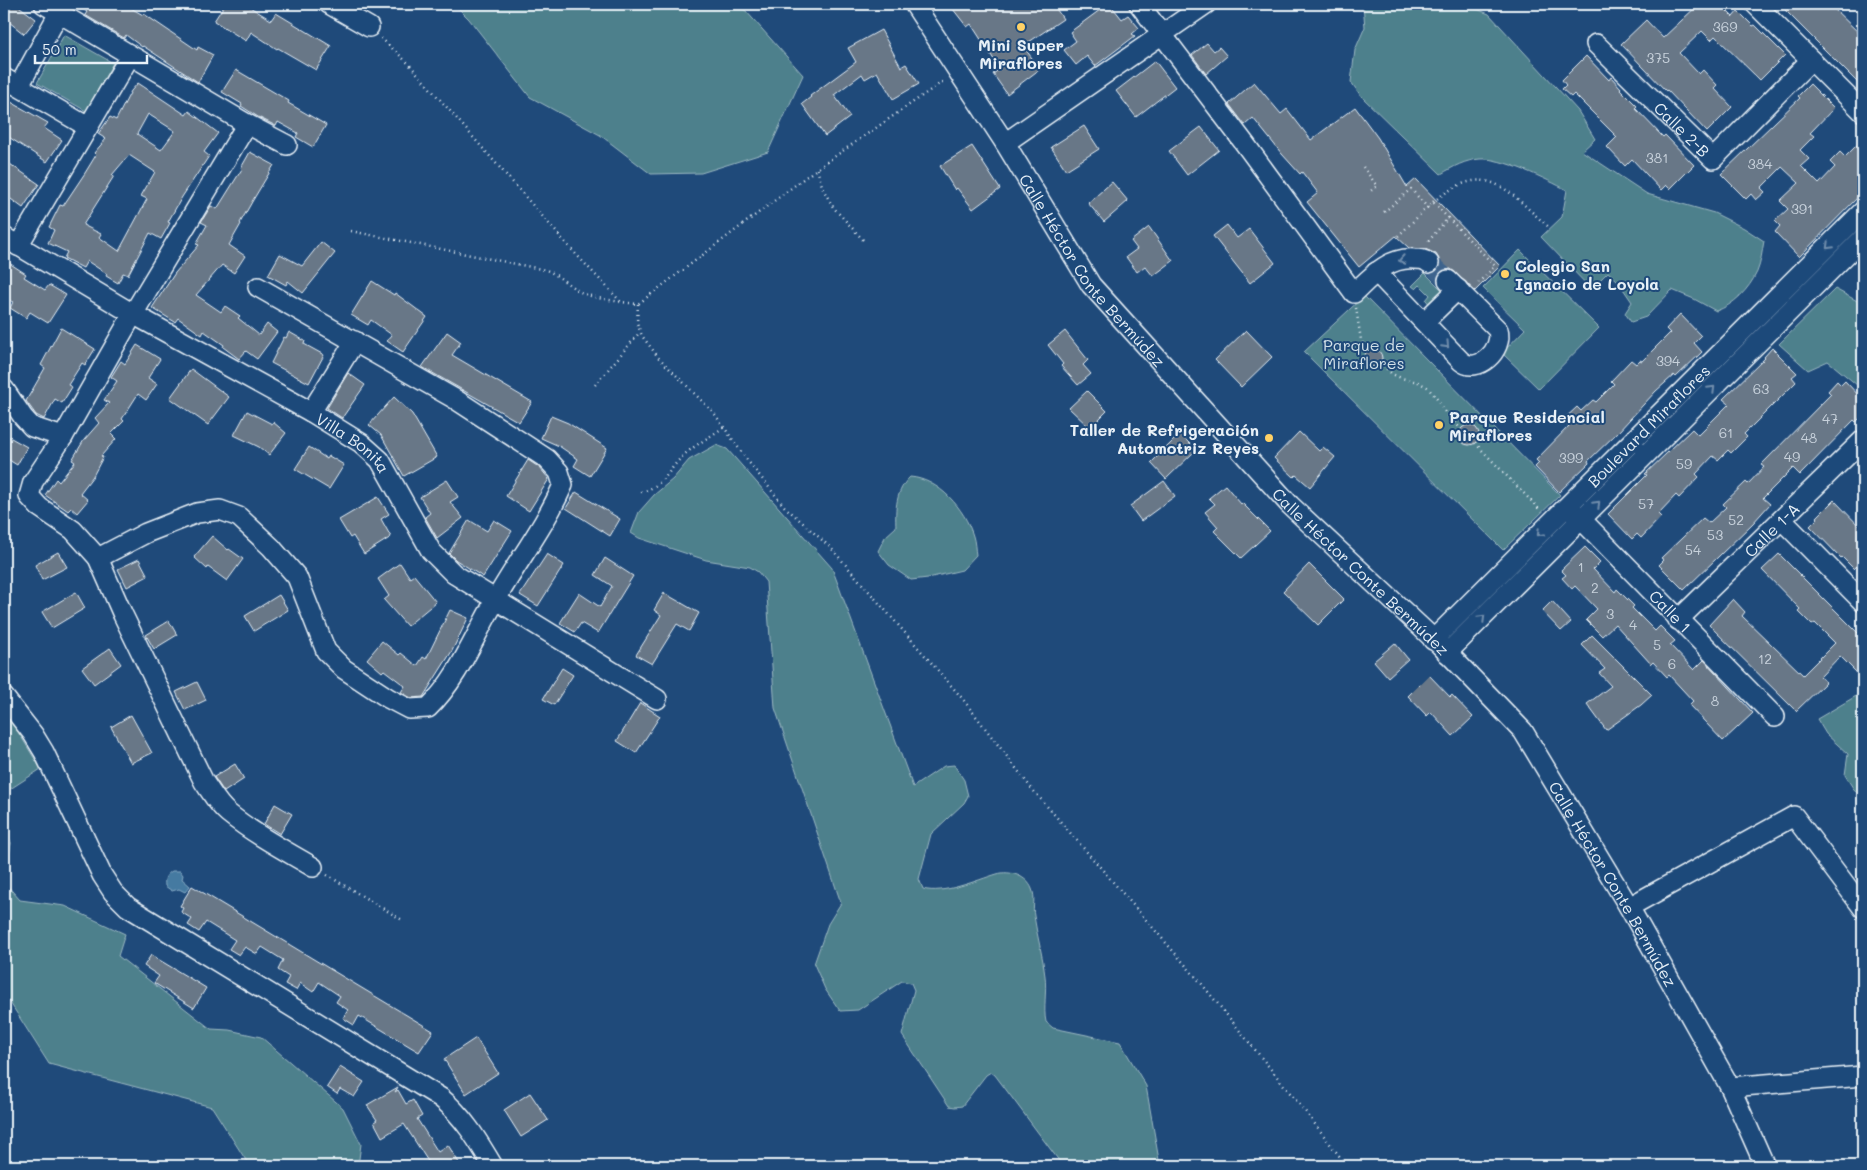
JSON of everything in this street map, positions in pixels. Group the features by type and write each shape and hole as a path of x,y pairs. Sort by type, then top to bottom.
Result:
{"street":[{"path":"329,4 369,26"},
{"name":"Calle Héctor Conte Bermúdez","path":"914,4 1005,143 1091,285 1290,505 1434,640 1523,731 1629,907 1730,1087 1765,1166"},
{"path":"1139,4 1354,293 1376,272 1391,262 1402,259 1421,259 1427,254"},
{"path":"1005,143 1206,4"},
{"path":"1755,4 1863,112"},
{"path":"88,127 11,82 52,8 130,56 287,145"},
{"name":"Calle 2-B","path":"1596,44 1713,159 1811,60"},
{"path":"11,241 88,127 130,56"},
{"path":"247,124 133,314 63,437 34,482 30,496 39,507 73,530 98,558 123,615 204,782 226,812 268,841 313,867"},
{"name":"Boulevard Miraflores","path":"1434,640 1863,211"},
{"path":"1447,653 1863,238"},
{"name":"Villa Bonita","path":"11,241 133,314 312,412 361,443 380,460 431,551 454,574 657,700"},
{"path":"1376,272 1464,364 1476,365 1494,352 1500,341 1498,330 1460,286 1424,322"},
{"path":"98,558 146,534 197,513 220,510 239,517 271,547 297,577 326,651 344,669 388,698 409,709 428,708 443,694 496,599 555,503 563,485 559,472 547,459 464,404 258,286"},
{"path":"312,412 356,341"},
{"path":"4,389 23,418 32,427 63,437"},
{"name":"Calle 1-A","path":"1678,620 1863,440"},
{"name":"Calle 1","path":"1568,506 1775,717"},
{"path":"1782,520 1863,602"},
{"path":"4,697 33,734 44,752 102,875 113,892 128,907 441,1098 455,1109 467,1124 494,1166"},
{"path":"1629,907 1794,816 1863,908"},
{"path":"1730,1087 1863,1076"}],"path":[{"path":"369,26 408,63 572,250 621,302"},
{"path":"352,230 546,270 558,276 578,291 593,297 638,304 817,169 958,71"},
{"path":"1363,167 1377,186 1368,193"},
{"path":"817,169 823,189 833,207 865,242"},
{"path":"1398,236 1449,190 1473,180 1486,180 1503,188 1550,228"},
{"path":"1384,212 1411,189 1428,208"},
{"path":"1434,202 1495,266 1460,286"},
{"path":"1427,254 1448,218"},
{"path":"1354,293 1361,340 1369,351"},
{"path":"638,304 637,323 640,332 659,358 714,413 747,460 784,506 831,548 962,698 1032,789 1200,983 1308,1115 1347,1166"},
{"path":"595,384 640,332"},
{"path":"1383,364 1395,376 1418,382 1427,387 1445,412 1460,428"},
{"path":"641,492 653,489 684,455 724,427"},
{"path":"1475,443 1552,522"},
{"path":"313,867 404,921"}],"green space":[{"path":"454,4 732,4 745,10 803,75 768,152 701,173 651,174 600,135 530,97 469,19"},
{"path":"1363,4 1464,4 1489,14 1578,111 1595,139 1582,151 1647,194 1714,213 1744,228 1764,241 1758,268 1750,284 1735,301 1716,311 1672,290 1646,317 1631,322 1625,313 1632,302 1617,280 1608,272 1591,289 1541,237 1562,217 1567,190 1512,165 1489,159 1469,161 1441,174 1361,96 1351,82 1355,50 1365,27"},
{"path":"64,35 113,63 86,111 37,83"},
{"path":"1520,250 1599,328 1539,389 1502,353 1525,329 1483,288"},
{"path":"1425,273 1445,293 1431,306 1426,300 1430,295 1420,285 1416,289 1412,286"},
{"path":"1835,289 1863,304 1863,390 1828,361 1808,370 1779,344"},
{"name":"Parque de Miraflores","path":"1364,296 1560,495 1503,550 1304,352"},
{"path":"716,445 727,449 832,568 913,787 944,766 954,765 964,780 968,796 964,803 931,834 919,879 923,889 940,890 960,886 1002,873 1018,875 1030,884 1033,892 1034,913 1045,976 1046,1022 1053,1028 1120,1042 1146,1086 1160,1166 1063,1166 991,1072 986,1075 962,1106 949,1106 902,1035 914,990 911,983 902,981 858,1010 840,1011 825,989 814,964 828,924 841,903 775,708 766,582 758,572 750,567 706,560 639,538 631,533 639,512 654,495 673,479 689,460"},
{"path":"910,477 921,479 941,489 964,516 973,536 976,555 962,570 911,580 889,565 878,551 885,537 896,527 897,500 905,482"},
{"path":"1863,692 1863,799 1845,775 1848,754 1826,734 1817,719"},
{"path":"4,709 41,769 4,793"},
{"path":"4,823 11,843 5,883 20,900 65,906 125,934 118,956 211,1029 229,1030 261,1037 343,1108 361,1144 358,1166 248,1166 212,1107 49,1064 4,993"}],"water":[{"path":"172,871 180,871 183,875 182,879 190,886 185,892 179,889 172,891 165,886 166,877"}],"building":[{"path":"4,4 16,4 36,19 24,34 4,18"},
{"path":"76,4 124,4 144,14 197,50 198,47 213,55 198,82 126,35 124,38 85,15 87,12"},
{"path":"225,4 245,4 271,20 276,13 331,46 316,70 277,49 251,32 246,41 214,21"},
{"path":"949,4 1053,4 1063,19 1023,46 1040,69 1007,94 993,74 1000,69 971,24 967,27"},
{"path":"1108,4 1122,19 1128,15 1139,28 1132,34 1135,36 1095,66 1087,56 1076,65 1064,50 1076,41 1070,32"},
{"path":"1699,4 1720,4 1733,17 1738,11 1785,55 1760,80 1715,36 1711,40 1702,31 1679,53 1699,74 1703,70 1717,85 1714,88 1732,107 1707,132 1621,44 1646,20 1663,38"},
{"path":"1792,4 1829,4 1863,37 1863,88 1785,10"},
{"path":"881,30 901,67 906,64 919,84 893,99 877,72 865,79 862,74 834,95 850,117 825,136 802,104 856,62 848,48"},
{"path":"1207,43 1214,51 1219,47 1227,56 1206,74 1192,55"},
{"path":"1586,56 1609,80 1611,77 1637,106 1635,108 1694,165 1670,189 1666,185 1661,190 1632,159 1625,166 1607,147 1617,137 1574,94 1571,97 1562,89 1566,85 1562,80"},
{"path":"1155,61 1175,87 1136,117 1116,91"},
{"path":"236,70 326,125 313,147 296,137 298,133 278,122 276,126 258,117 241,106 242,104 222,92"},
{"path":"1254,82 1281,114 1287,109 1311,140 1355,107 1378,138 1407,187 1416,179 1500,266 1475,291 1451,269 1440,272 1437,280 1430,274 1438,270 1440,265 1436,254 1425,249 1409,248 1396,236 1359,267 1307,202 1318,193 1302,172 1300,174 1253,118 1245,125 1229,104"},
{"path":"138,83 186,115 189,111 218,133 204,152 209,156 182,197 161,239 150,233 128,275 123,273 118,283 87,261 83,268 64,258 67,252 48,243 54,230 49,227 60,205 63,206 96,155 94,153 106,139 98,134 110,117 116,120 131,91","holes":["148,114 175,131 161,150 137,134","129,155 155,172 141,196 147,199 119,251 99,237 101,234 83,225 114,176 112,175"]},
{"path":"1810,84 1834,108 1810,133 1814,136 1800,150 1809,159 1801,166 1819,184 1835,167 1830,162 1840,152 1845,157 1863,139 1863,192 1799,257 1775,232 1780,226 1775,221 1788,209 1780,201 1799,183 1782,167 1761,188 1765,192 1756,200 1751,194 1746,199 1721,174 1800,98 1798,96"},
{"path":"11,102 48,123 44,128 62,140 47,162 4,134 4,114"},
{"path":"1084,126 1099,149 1066,170 1051,147"},
{"path":"1201,127 1219,150 1187,175 1169,151"},
{"path":"972,146 1000,189 973,209 957,188 955,190 940,166"},
{"path":"250,152 274,165 229,245 245,256 234,273 222,265 196,295 221,312 225,306 240,316 238,318 259,335 267,324 277,332 257,359 246,351 239,359 223,347 224,345 204,331 202,335 178,318 175,322 152,308 175,273 199,245 196,244 207,225 201,222 211,206 217,209 242,169"},
{"path":"4,160 39,184 23,208 4,194"},
{"path":"1112,182 1128,201 1104,222 1088,203"},
{"path":"1227,225 1237,238 1249,229 1275,263 1250,283 1213,236"},
{"path":"1149,227 1173,261 1153,276 1145,266 1137,272 1126,257 1137,249 1131,241"},
{"path":"321,242 335,253 303,293 288,281 286,285 268,275 280,254 302,266"},
{"path":"9,263 26,274 24,277 45,290 49,285 66,295 48,323 30,312 26,318 10,308 13,302 4,297 4,271"},
{"path":"372,281 394,295 395,293 427,317 403,352 387,341 392,335 371,320 368,325 351,315"},
{"path":"1680,314 1701,336 1694,343 1702,352 1676,377 1674,375 1656,391 1588,461 1589,463 1559,492 1535,467 1539,463 1536,460 1569,426 1563,420 1577,407 1581,411 1593,400 1596,402 1614,384 1611,381 1631,360 1636,364 1640,360 1642,361 1670,333 1666,329"},
{"path":"61,328 95,349 85,365 82,363 68,385 72,387 62,403 55,399 44,419 36,415 26,401 45,368 41,365"},
{"path":"1246,330 1272,357 1241,387 1215,360"},
{"path":"1065,331 1088,360 1083,365 1091,374 1078,385 1061,366 1063,364 1048,345"},
{"path":"289,332 305,341 304,344 324,355 309,383 271,363 284,337 286,338"},
{"path":"447,332 461,342 452,355 532,402 519,422 422,367"},
{"path":"137,345 160,359 148,378 157,384 146,400 138,394 122,419 124,421 111,434 116,439 101,456 103,457 93,476 80,493 88,500 77,513 71,508 68,511 45,495 56,479 59,482 75,462 72,460 84,440 99,423 95,418 109,403 104,400 117,381 111,377 121,361 125,364"},
{"path":"1772,348 1797,373 1792,377 1796,382 1744,434 1747,437 1731,453 1728,450 1718,460 1713,456 1696,474 1699,477 1679,498 1676,495 1658,514 1661,517 1641,538 1637,534 1632,539 1608,514 1647,475 1645,474 1692,429 1698,435 1729,404 1723,399 1765,358"},
{"path":"1369,349 1377,349 1382,354 1380,365 1369,367 1364,362 1364,354"},
{"path":"191,369 229,397 208,425 170,398"},
{"path":"348,373 365,385 342,418 327,408"},
{"path":"1837,381 1841,385 1845,381 1863,400 1863,415 1856,422 1854,420 1800,475 1793,468 1763,498 1770,504 1684,590 1659,565 1664,560 1661,558 1703,518 1709,523 1726,507 1723,504 1746,482 1748,484 1764,467 1761,465 1831,394 1828,391"},
{"path":"1087,391 1107,411 1090,428 1069,408"},
{"path":"394,397 412,414 437,457 404,476 381,435 369,425"},
{"path":"247,411 272,424 273,422 286,433 269,455 259,447 234,435"},
{"path":"551,416 568,423 607,448 590,476 574,466 578,459 559,446 541,438"},
{"path":"1469,425 1476,428 1479,435 1476,442 1469,445 1462,442 1459,435 1462,428"},
{"path":"1299,432 1319,451 1323,447 1335,457 1310,487 1296,475 1294,477 1274,458"},
{"path":"4,434 27,447 17,465 4,457"},
{"path":"1180,434 1196,450 1166,479 1151,463"},
{"path":"309,447 327,459 329,456 344,465 329,489 295,469"},
{"path":"528,460 540,468 549,479 529,511 506,496"},
{"path":"447,480 458,497 450,502 463,518 437,538 425,517 430,513 420,497"},
{"path":"1164,481 1175,496 1141,521 1130,506"},
{"path":"1225,485 1241,504 1270,531 1241,558 1214,531 1218,527 1205,512 1215,504 1209,498"},
{"path":"576,492 620,519 610,536 566,508"},
{"path":"378,497 389,514 381,519 391,537 364,554 353,536 350,538 339,520"},
{"path":"1834,500 1863,530 1863,560 1854,569 1810,526"},
{"path":"469,520 487,531 494,520 512,531 483,577 456,560 449,553"},
{"path":"212,536 228,550 243,559 227,581 208,567 207,569 194,557"},
{"path":"1585,547 1600,562 1593,569 1615,592 1617,589 1634,606 1632,608 1655,631 1660,626 1675,641 1670,645 1694,670 1704,660 1753,713 1723,741 1689,705 1693,701 1669,675 1667,677 1653,662 1651,664 1615,624 1602,636 1586,620 1597,609 1575,586 1572,589 1562,578 1566,575 1561,570"},
{"path":"58,552 67,567 42,580 35,565"},
{"path":"547,554 564,565 538,606 520,595"},
{"path":"1779,554 1863,638 1863,679 1840,656 1820,677 1826,682 1796,711 1709,625 1733,599 1745,612 1742,616 1803,675 1835,643 1815,623 1812,625 1798,611 1800,609 1762,570"},
{"path":"605,558 633,576 598,633 581,623 575,632 560,623 579,593 600,607 612,586 595,575"},
{"path":"139,559 148,576 127,587 118,569"},
{"path":"400,563 410,578 414,575 436,602 407,626 384,600 389,596 378,579"},
{"path":"1309,564 1344,599 1318,625 1283,591"},
{"path":"76,592 85,608 52,628 42,612"},
{"path":"664,593 699,613 689,631 677,624 652,664 636,655 661,615 654,610"},
{"path":"279,595 288,610 254,631 245,616"},
{"path":"1552,601 1571,622 1561,631 1542,611"},
{"path":"450,610 468,618 452,651 423,697 411,698 401,692 405,686 384,670 382,672 367,659 382,641 399,655 401,653 417,666 423,657 426,659"},
{"path":"169,621 177,635 154,649 146,635"},
{"path":"1592,635 1652,695 1606,730 1587,704 1611,686 1599,673 1605,669 1582,645"},
{"path":"1395,643 1408,659 1388,677 1374,661"},
{"path":"110,648 121,664 94,684 82,668"},
{"path":"562,668 573,675 554,705 543,699"},
{"path":"1429,675 1473,717 1453,736 1431,712 1427,716 1408,696"},
{"path":"197,682 206,700 185,710 176,692"},
{"path":"640,703 660,716 636,753 617,741"},
{"path":"131,715 152,753 131,763 111,727"},
{"path":"235,764 244,779 224,792 214,777"},
{"path":"275,804 292,814 280,834 264,824"},
{"path":"192,886 433,1031 419,1052 359,1016 354,1025 343,1018 348,1010 336,1002 340,996 319,982 313,992 300,983 296,990 285,984 289,977 278,970 283,960 262,947 257,954 245,947 239,955 229,949 235,940 206,922 199,932 188,925 192,919 181,912 183,908 180,906"},
{"path":"151,955 206,988 194,1008 154,983 159,976 144,966"},
{"path":"476,1038 498,1073 466,1094 444,1059"},
{"path":"340,1067 364,1082 354,1097 340,1089 337,1094 327,1087"},
{"path":"398,1087 395,1092 398,1090 406,1104 413,1100 422,1116 417,1119 438,1152 448,1145 461,1166 431,1166 404,1124 382,1137 374,1122 377,1120 367,1105"},
{"path":"530,1093 548,1120 521,1137 504,1110"}],"tunnel":[{"path":"1429,263 1448,280"}],"place":[{"name":"Mini Super Miraflores","path":"1021,27"},
{"name":"Colegio San Ignacio de Loyola","path":"1505,274"},
{"name":"Parque Residencial Miraflores","path":"1439,425"},
{"name":"Taller de Refrigeración Automotriz Reyes","path":"1269,438"}]}
